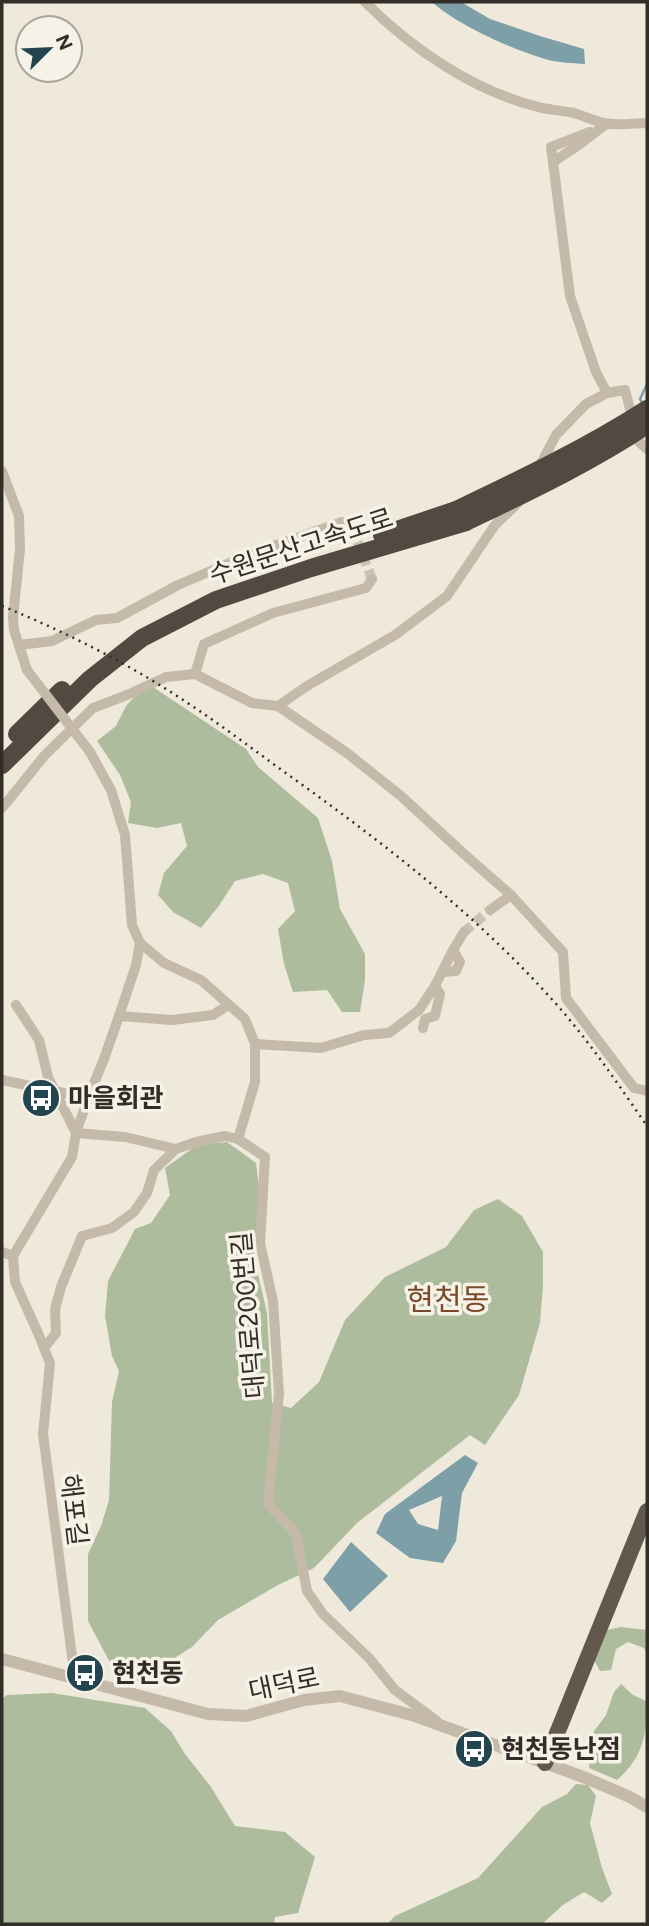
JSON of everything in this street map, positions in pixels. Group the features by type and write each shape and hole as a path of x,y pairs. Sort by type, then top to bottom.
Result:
{"highway":[{"name":"수원문산고속도로","path":"2,749 88,666 152,620 211,591 461,516 647,409"},
{"name":"수원문산고속도로","path":"2,765 90,679 142,638 216,600 461,516 558,477 647,425"},
{"path":"545,1763 647,1511"}],"street":[{"path":"365,2 415,46 455,72 495,91 541,107 573,113 606,124 647,123"},
{"path":"606,124 553,162 570,296 596,372 607,393"},
{"path":"278,706 395,635 447,596 495,525 519,504 556,435 586,404 607,393 625,390 639,442 647,449"},
{"path":"2,471 19,516 20,549 14,630 27,670 90,752 111,790 125,835 132,925 140,943 164,963 201,980 244,1019 255,1044 255,1082 238,1139 225,1136 176,1149 125,1137 76,1133"},
{"path":"19,645 52,640 96,620 117,618 178,585 248,555 342,522 352,528"},
{"path":"195,674 204,644 273,613 366,588 372,579"},
{"path":"2,808 45,755 93,708 166,677 195,674 252,702 278,706 347,752 401,796 511,895 563,952 566,998 634,1087 647,1091"},
{"path":"490,910 511,895"},
{"path":"255,1044 321,1048 364,1035 389,1033 419,1010 464,932"},
{"path":"2,1252 13,1256 72,1157 76,1133 119,1016 136,965 140,943"},
{"path":"424,1028 425,1019 435,1016 440,994 435,986"},
{"path":"119,1016 173,1020 213,1015 228,1004"},
{"path":"16,1005 39,1040 48,1077 76,1133"},
{"path":"2,1080 88,1098"},
{"name":"대덕로200번길","path":"238,1139 265,1157 260,1243 273,1301 279,1393 268,1504 296,1534 307,1591 323,1614 369,1658 395,1690 443,1726"},
{"name":"해포길","path":"44,1348 56,1333 55,1309 82,1236 112,1228 134,1212 148,1193 154,1170 176,1149"},
{"name":"해포길","path":"13,1256 15,1282 50,1363 43,1434 75,1679"},
{"name":"대덕로","path":"2,1659 208,1714 246,1716 304,1700 340,1696 443,1726 545,1763 630,1797 647,1807"}],"green space":[{"path":"147,683 246,749 258,767 318,818 332,861 340,909 365,954 365,980 360,1012 342,1012 327,990 293,992 284,964 278,929 295,911 288,883 263,874 235,881 201,928 173,912 158,895 164,873 187,846 181,823 157,828 128,823 131,802 120,775 97,741 116,726 126,706"},
{"path":"227,1142 256,1163 260,1195 254,1257 267,1313 272,1403 291,1408 319,1382 345,1320 385,1277 446,1247 474,1210 498,1199 522,1216 543,1252 540,1323 519,1395 485,1445 470,1435 357,1523 314,1568 278,1585 218,1620 192,1647 136,1682 115,1672 88,1621 88,1554 109,1500 112,1402 119,1371 112,1356 105,1316 108,1281 135,1229 151,1223 170,1195 165,1168 197,1145"},
{"path":"621,1627 647,1630 647,1655 644,1648 628,1642 616,1649 611,1670 600,1671 594,1660 607,1630"},
{"path":"621,1684 633,1695 646,1701 647,1699 647,1711 645,1733 638,1753 617,1780 589,1768 592,1734 606,1715 614,1692"},
{"path":"52,1693 145,1708 171,1731 235,1826 285,1832 315,1857 298,1913 275,1917 274,1924 2,1924 2,1699 7,1695"},
{"path":"576,1784 588,1785 596,1796 590,1823 612,1894 602,1903 584,1892 563,1905 542,1924 387,1924 395,1916 478,1878 542,1807 567,1794"}],"water":[{"path":"432,2 461,2 490,19 584,49 585,64 553,61 529,54 484,35"},
{"path":"465,1455 478,1463 462,1493 456,1541 443,1563 410,1558 376,1533 385,1514","holes":["442,1496 438,1530 418,1524 409,1510"]},
{"path":"351,1542 388,1576 350,1612 323,1579"}],"waterway":[{"path":"643,404 640,399 647,384"}],"tunnel":[{"path":"352,528 372,579"},
{"path":"464,932 490,910"}],"railway":[{"path":"2,606 101,652 173,694 312,792 418,873 485,932 562,1010 647,1126"}],"place":[{"name":"마을회관","path":"41,1098"},
{"name":"현천동","path":"85,1673"},
{"name":"현천동난점","path":"474,1749"}],"district":[{"name":"현천동","path":"448,1299"}]}
